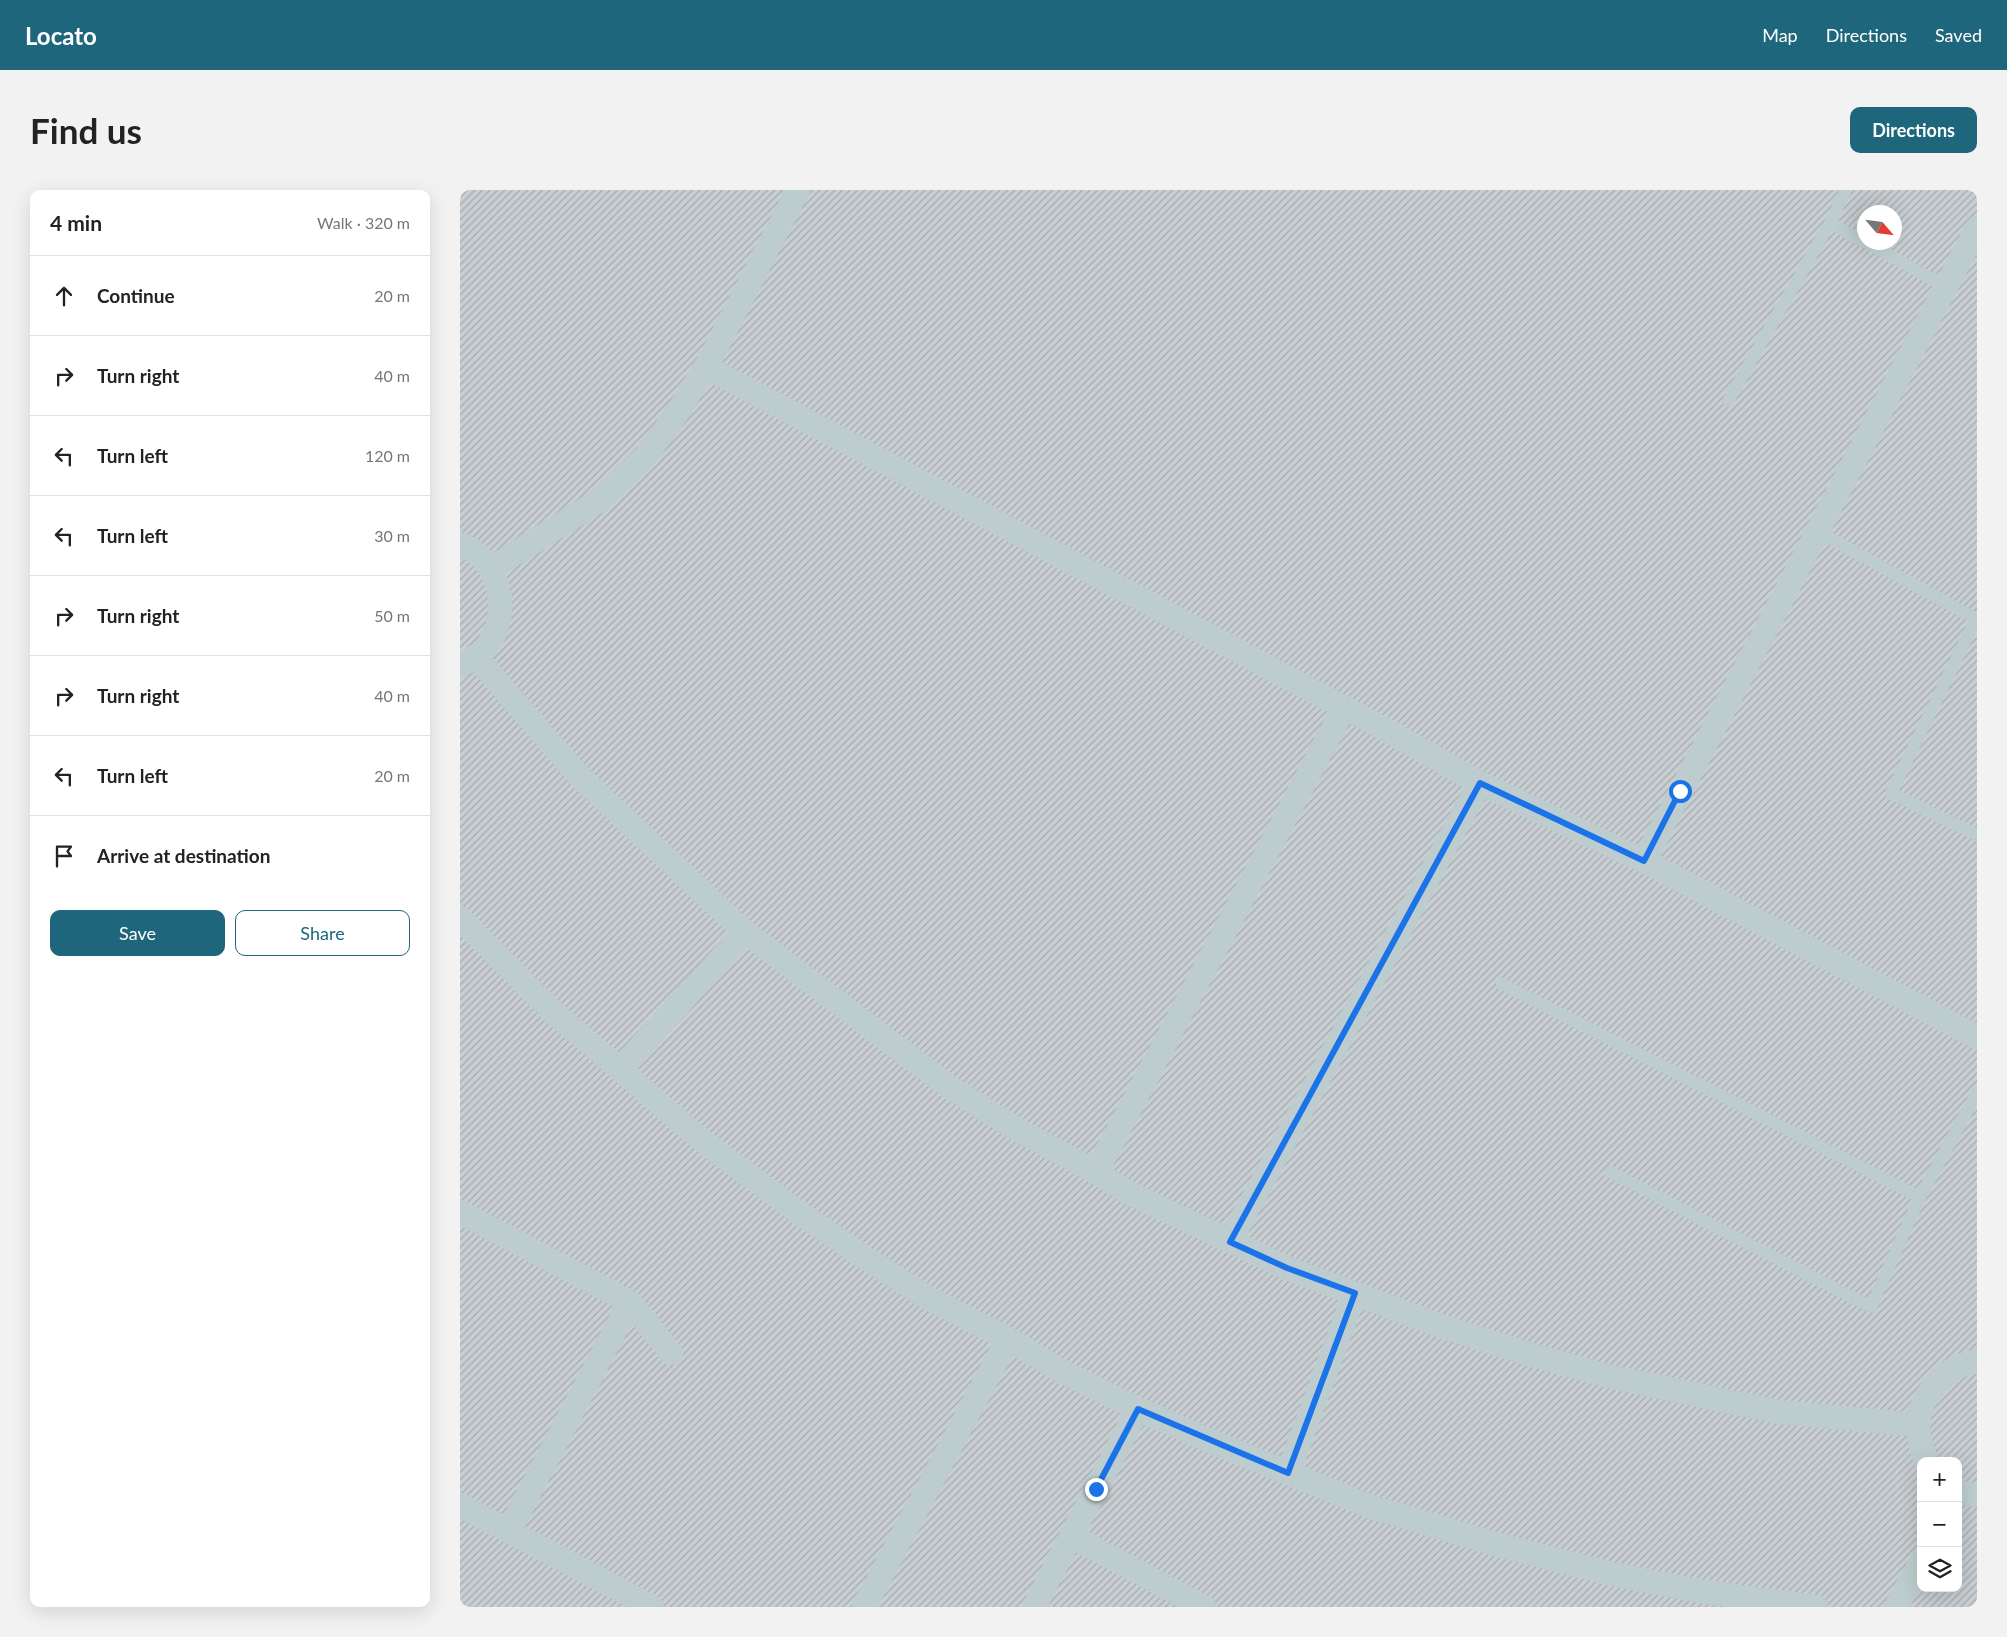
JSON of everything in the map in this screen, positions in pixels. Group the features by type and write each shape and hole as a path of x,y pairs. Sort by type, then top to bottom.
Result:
{"street":[{"path":"490,569 597,502 645,457 675,416 706,367 798,190"},
{"path":"1644,861 1977,228"},
{"path":"706,367 1344,708 1480,783 1644,861 1977,1037"},
{"path":"460,544 479,555 490,569 498,587 501,606 498,626 489,643 468,662 579,776 745,932 948,1086 1018,1130 1096,1172 1127,1192 1230,1242 1287,1268 1438,1325 1532,1355 1612,1377 1779,1412 1918,1425"},
{"path":"1096,1172 1344,708"},
{"path":"1230,1242 1480,783"},
{"path":"460,918 552,1011 704,1142 798,1212 867,1259 930,1299 1008,1339 1060,1371 1138,1409 1370,1506 1502,1546 1612,1574 1702,1600 1816,1607"},
{"path":"620,1069 745,932"},
{"path":"460,1212 630,1302 671,1353"},
{"path":"1288,1473 1355,1293"},
{"path":"509,1531 630,1302"},
{"path":"864,1607 1008,1339"},
{"path":"1924,1457 1920,1445 1918,1425 1923,1404 1934,1386 1950,1371 1977,1362"},
{"path":"1034,1607 1138,1409"},
{"path":"1962,1492 1977,1496"},
{"path":"460,1505 652,1607"},
{"path":"1071,1536 1204,1607"},
{"path":"1896,1607 1917,1569"}],"lane":[{"path":"1728,401 1830,223 1846,190"},
{"path":"1830,223 1857,238"},
{"path":"1879,250 1946,287"},
{"path":"1817,531 1977,618 1891,793 1977,835"},
{"path":"1502,984 1920,1197"},
{"path":"1610,1172 1871,1307 1920,1197 1977,1092"}],"building":[{"path":"460,190 1977,190 1977,1607 460,1607"}],"route":[{"path":"1096,1489 1138,1409 1288,1473 1355,1293 1287,1268 1230,1242 1480,783 1644,861 1680,791"}]}
